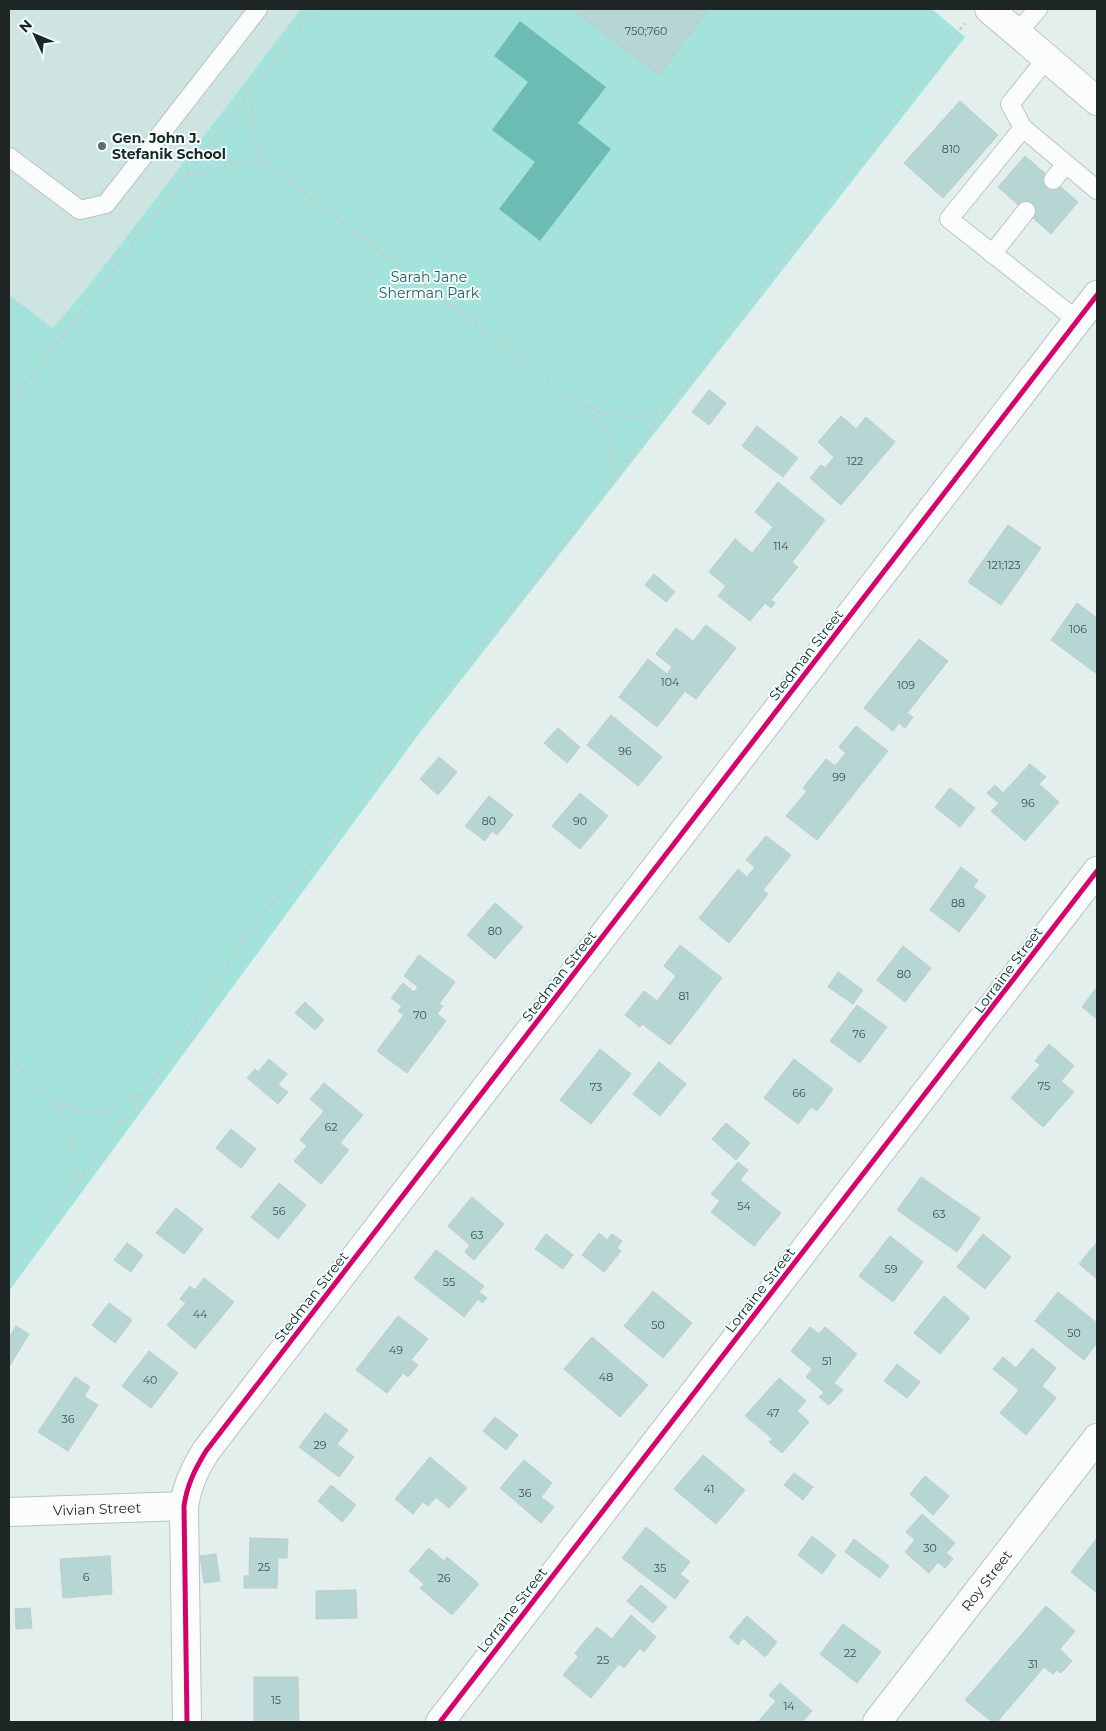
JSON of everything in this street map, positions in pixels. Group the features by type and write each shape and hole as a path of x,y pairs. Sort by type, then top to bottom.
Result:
{"street":[{"path":"978,15 1017,33 1097,101"},
{"name":"Stedman Street","path":"187,1722 184,1506 187,1488 192,1476 219,1433 1097,295"},
{"name":"Lorraine Street","path":"440,1722 1097,871"},
{"name":"Roy Street","path":"877,1722 1097,1438"},
{"name":"Vivian Street","path":"9,1512 184,1506"}],"lane":[{"path":"13,160 80,210 106,204 258,9"},
{"path":"1017,33 1038,9"},
{"path":"1047,58 1010,104 1023,128 1097,190"},
{"path":"1023,128 949,219 1078,321"},
{"path":"1053,180 1066,164"},
{"path":"992,254 1026,211"}],"path":[{"path":"9,405 314,9"},
{"path":"9,1272 143,1095 198,1016 250,929 282,893 313,863 393,756 553,557 978,15"},
{"path":"249,94 252,99 255,134 264,160 268,165 581,403 598,418 607,431 613,453 615,477"},
{"path":"186,175 193,176 222,166 240,163 268,165"},
{"path":"581,403 603,414 620,416 657,414 668,409"},
{"path":"9,1055 68,1121 71,1129 74,1156 72,1188"},
{"path":"52,1102 72,1108 98,1112 143,1095"}],"shaded area":[{"name":"Gen. John J. Stefanik School","path":"9,9 301,9 9,388"},
{"path":"520,21 606,87 578,123 611,149 540,241 499,209 535,162 492,130 528,82 494,56"}],"green space":[{"name":"Sarah Jane Sherman Park","path":"301,9 932,9 965,37 421,731 9,1291 9,295 53,328 91,283"}],"building":[{"path":"571,9 706,9 708,10 659,75"},
{"path":"960,101 998,135 943,198 904,163"},
{"path":"1025,156 1078,202 1051,234 998,187"},
{"path":"709,390 726,403 709,425 692,412"},
{"path":"841,416 856,429 866,417 895,442 841,505 810,478 821,465 825,468 834,457 818,442"},
{"path":"757,426 798,458 783,477 742,446"},
{"path":"778,482 825,520 792,562 798,567 771,600 775,603 771,608 765,603 750,621 718,596 726,586 709,572 735,539 752,553 773,527 755,512"},
{"path":"1008,525 1041,548 1001,605 968,582"},
{"path":"654,574 675,592 666,602 645,585"},
{"path":"1077,603 1097,618 1097,674 1051,640"},
{"path":"706,625 736,648 696,699 685,691 657,727 619,697 648,659 667,674 672,667 656,654 676,628 693,641"},
{"path":"919,639 948,661 907,713 913,717 905,728 899,723 893,731 864,708"},
{"path":"611,715 662,757 638,786 587,745"},
{"path":"856,726 888,751 817,840 786,816 807,791 803,788 826,759 835,766 846,753 839,747"},
{"path":"558,728 580,747 567,763 544,743"},
{"path":"439,757 457,772 438,795 420,779"},
{"path":"1030,764 1046,777 1039,784 1059,802 1025,841 991,811 999,803 987,793 995,785 1003,793"},
{"path":"950,788 975,808 960,827 935,807"},
{"path":"580,793 608,816 580,849 552,826"},
{"path":"489,796 513,815 497,835 492,831 485,841 465,826"},
{"path":"766,836 791,855 763,890 768,894 729,943 699,918 738,869 747,877 755,867 746,860"},
{"path":"961,867 978,880 973,887 986,896 959,932 930,910"},
{"path":"495,903 523,927 495,959 467,935"},
{"path":"680,945 722,978 670,1045 642,1024 640,1027 625,1015 644,991 657,1001 676,976 664,966"},
{"path":"903,946 931,968 905,1002 877,980"},
{"path":"419,955 455,982 439,1004 443,1006 437,1014 446,1021 407,1073 377,1051 404,1015 398,1011 402,1006 391,998 403,983 414,992 418,987 404,976"},
{"path":"838,972 863,990 853,1004 828,987"},
{"path":"1097,987 1097,1019 1082,1007"},
{"path":"305,1002 324,1020 315,1030 295,1013"},
{"path":"857,1005 887,1027 860,1063 830,1041"},
{"path":"1049,1044 1074,1066 1061,1081 1074,1092 1043,1127 1011,1098 1040,1065 1035,1061"},
{"path":"600,1049 631,1074 591,1124 560,1100"},
{"path":"269,1059 287,1074 278,1085 288,1092 278,1104 247,1078 255,1069 258,1072"},
{"path":"794,1059 833,1089 817,1111 811,1107 798,1124 764,1098"},
{"path":"659,1062 686,1084 660,1116 633,1094"},
{"path":"324,1083 363,1115 340,1143 349,1150 321,1184 294,1161 307,1146 300,1140 324,1111 310,1099"},
{"path":"726,1123 750,1143 736,1160 712,1139"},
{"path":"231,1129 256,1149 241,1168 216,1148"},
{"path":"738,1162 748,1170 740,1180 781,1213 754,1246 711,1212 720,1201 711,1194"},
{"path":"921,1177 980,1218 957,1252 897,1210"},
{"path":"279,1183 306,1205 278,1239 251,1217"},
{"path":"472,1197 504,1224 474,1260 465,1252 470,1245 448,1226"},
{"path":"176,1208 203,1229 184,1254 156,1233"},
{"path":"599,1233 607,1240 612,1234 622,1241 617,1248 621,1251 604,1272 582,1255"},
{"path":"546,1234 573,1255 563,1269 535,1249"},
{"path":"983,1234 1011,1257 985,1289 957,1267"},
{"path":"890,1236 923,1262 893,1302 859,1276"},
{"path":"1097,1242 1097,1279 1079,1264"},
{"path":"127,1243 143,1255 131,1272 114,1260"},
{"path":"436,1250 484,1286 479,1292 487,1298 482,1303 478,1299 464,1317 414,1278"},
{"path":"204,1278 234,1302 195,1349 167,1325 186,1303 180,1299 190,1286 195,1290"},
{"path":"653,1291 692,1323 663,1358 624,1326"},
{"path":"1058,1292 1097,1323 1097,1343 1084,1360 1035,1321"},
{"path":"944,1296 970,1318 940,1354 914,1333"},
{"path":"109,1303 132,1320 115,1343 92,1325"},
{"path":"398,1316 428,1339 411,1360 418,1365 408,1377 403,1373 387,1393 356,1370"},
{"path":"16,1326 29,1334 9,1367 9,1338"},
{"path":"810,1327 819,1334 825,1327 857,1354 834,1383 843,1390 829,1405 819,1397 824,1392 806,1377 812,1369 791,1351"},
{"path":"592,1337 648,1385 620,1417 564,1369"},
{"path":"1032,1348 1056,1368 1042,1386 1056,1398 1026,1435 1000,1413 1019,1390 993,1369 1003,1357 1016,1368"},
{"path":"149,1351 178,1373 151,1408 122,1386"},
{"path":"897,1364 920,1382 907,1398 884,1381"},
{"path":"75,1377 90,1387 84,1396 98,1405 68,1451 38,1432"},
{"path":"779,1378 806,1401 797,1411 809,1422 782,1453 769,1442 773,1439 745,1416"},
{"path":"325,1413 348,1430 337,1444 354,1457 339,1477 299,1447"},
{"path":"495,1417 518,1435 506,1450 483,1431"},
{"path":"703,1455 745,1490 716,1524 674,1489"},
{"path":"430,1457 467,1488 449,1508 436,1497 428,1506 423,1502 413,1514 395,1499"},
{"path":"524,1460 552,1483 541,1497 554,1507 541,1523 500,1488"},
{"path":"794,1473 813,1487 803,1500 784,1485"},
{"path":"925,1476 949,1496 933,1515 910,1494"},
{"path":"331,1485 356,1505 342,1522 318,1501"},
{"path":"922,1514 955,1543 946,1553 953,1559 945,1568 938,1562 929,1573 905,1552 915,1540 906,1532"},
{"path":"646,1527 690,1562 680,1574 689,1581 675,1599 622,1558"},
{"path":"812,1536 836,1555 822,1574 798,1555"},
{"path":"250,1538 288,1539 287,1558 278,1558 277,1588 244,1588 244,1576 249,1576"},
{"path":"1097,1538 1097,1593 1071,1572"},
{"path":"854,1539 889,1566 880,1578 845,1552"},
{"path":"429,1548 444,1561 447,1557 479,1584 452,1615 420,1588 424,1584 409,1571"},
{"path":"216,1554 220,1581 204,1583 200,1556"},
{"path":"110,1556 112,1594 63,1598 60,1559"},
{"path":"641,1585 667,1607 653,1623 627,1601"},
{"path":"356,1590 357,1618 316,1619 316,1591"},
{"path":"1046,1606 1075,1631 1060,1649 1072,1661 1061,1673 1057,1670 1053,1674 1044,1667 997,1722 992,1722 965,1700"},
{"path":"30,1608 32,1628 16,1629 15,1609"},
{"path":"631,1615 656,1637 644,1652 640,1648 624,1668 619,1664 591,1698 563,1675 578,1657 575,1653 597,1627 612,1639"},
{"path":"747,1616 777,1642 765,1657 743,1638 738,1645 729,1637"},
{"path":"843,1624 881,1652 857,1683 820,1654"},
{"path":"254,1677 298,1677 299,1722 254,1722"},
{"path":"780,1683 812,1711 802,1722 758,1722 776,1701 769,1695"}],"cycle path":[{"path":"187,1722 184,1506 192,1477 206,1451 1097,295"},
{"path":"440,1722 1097,871"}],"place":[{"name":"Gen. John J. Stefanik School","path":"102,146"}]}
